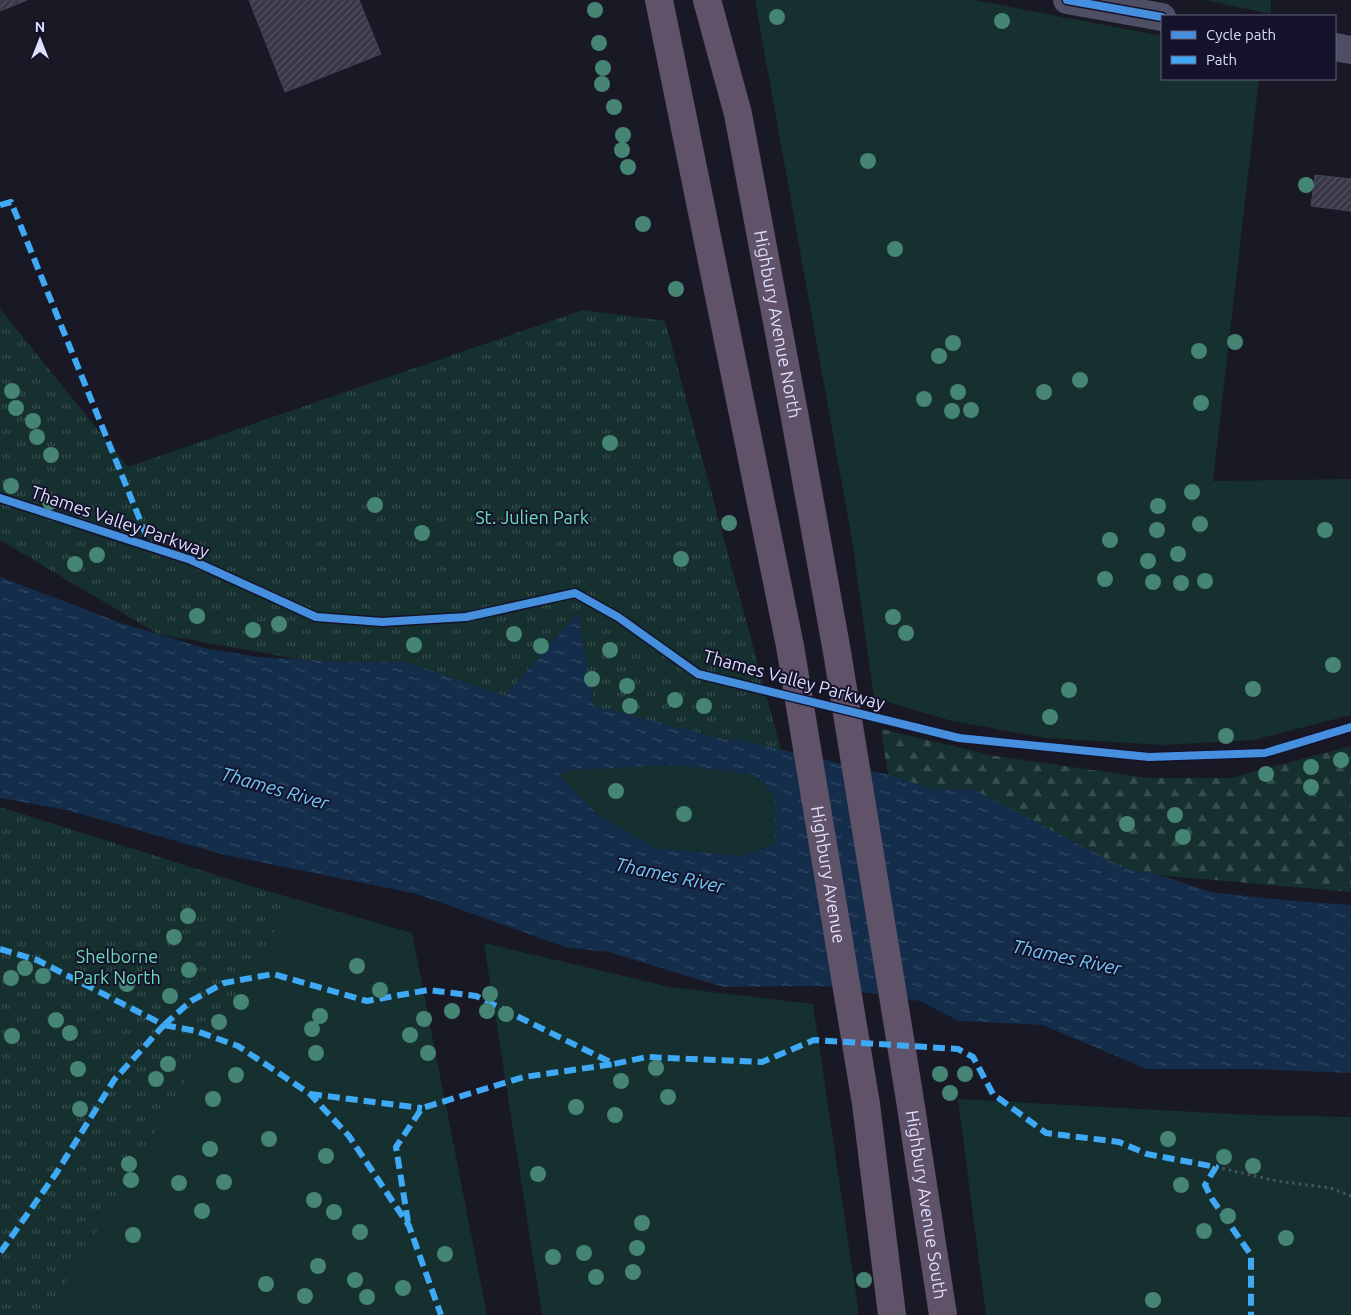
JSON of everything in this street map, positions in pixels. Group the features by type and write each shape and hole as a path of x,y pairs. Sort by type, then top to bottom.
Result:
{"highway":[{"name":"Highbury Avenue","path":"658,0 790,646 866,1104 892,1315"},
{"name":"Highbury Avenue North","path":"707,0 738,114 837,652 909,1094"},
{"name":"Highbury Avenue South","path":"909,1094 943,1315"}],"street":[{"path":"1067,0 1161,17"},
{"path":"1336,48 1351,50"}],"path":[{"path":"1216,1167 1278,1181 1330,1188 1351,1196"}],"green space":[{"path":"755,0 974,0 1161,36 1161,80 1259,80 1213,481 1351,479 1351,715 1253,740 1163,745 1047,738 952,721 874,698 852,540"},
{"path":"1205,0 1271,0 1271,14"},
{"name":"St. Julien Park","path":"0,309 128,467 583,310 665,321 781,750 505,696 158,634 0,540"},
{"path":"881,729 995,756 1148,778 1231,778 1351,746 1351,892 1066,867 894,814"},
{"path":"676,765 755,775 775,795 775,844 742,856 655,848 598,815 558,775 568,770"},
{"name":"Shelborne Park North","path":"0,807 293,899 50,1309 50,1315 0,1315"},
{"path":"0,813 412,933 487,1315 0,1315"},
{"path":"484,943 670,987 813,1004 859,1315 542,1315"},
{"path":"958,1099 1251,1115 1351,1117 1351,1315 986,1315"}],"water":[{"name":"Thames River","path":"0,577 121,623 204,648 258,657 342,662 406,662 505,696 578,612 594,706 727,740 741,740 885,774 934,789 973,789 1122,867 1166,877 1210,892 1351,905 1351,1073 1250,1069 1147,1069 1043,1025 959,1021 920,1001 826,986 723,987 609,952 565,947 417,894 225,855 67,810 0,798","holes":["676,765 755,775 775,795 775,844 742,856 655,848 598,815 559,775 568,770"]}],"building":[{"path":"0,0 27,0 0,11"},
{"path":"249,0 359,0 381,54 285,92"},
{"path":"1315,175 1351,179 1351,211 1311,206"}],"marked path":[{"path":"0,205 11,202 151,547"},
{"path":"0,949 37,960 164,1025 114,1080 57,1172 0,1253"},
{"path":"164,1025 191,1001 224,983 273,974 367,1001 428,990 476,996 614,1064 647,1057 762,1062 814,1040 958,1049 973,1057 993,1094 1046,1133 1119,1142 1147,1154 1216,1167 1205,1185 1212,1199 1251,1255 1251,1315"},
{"path":"164,1025 196,1031 238,1046 310,1094 349,1136 409,1226 441,1315"},
{"path":"408,1222 396,1147 422,1108 524,1077 614,1064"},
{"path":"310,1094 422,1108"}],"cycle path":[{"path":"1067,0 1161,17"},
{"name":"Thames Valley Parkway","path":"0,498 191,560 316,617 382,622 466,617 575,593 618,617 698,674 959,738 1149,757 1265,753 1351,727"}]}
